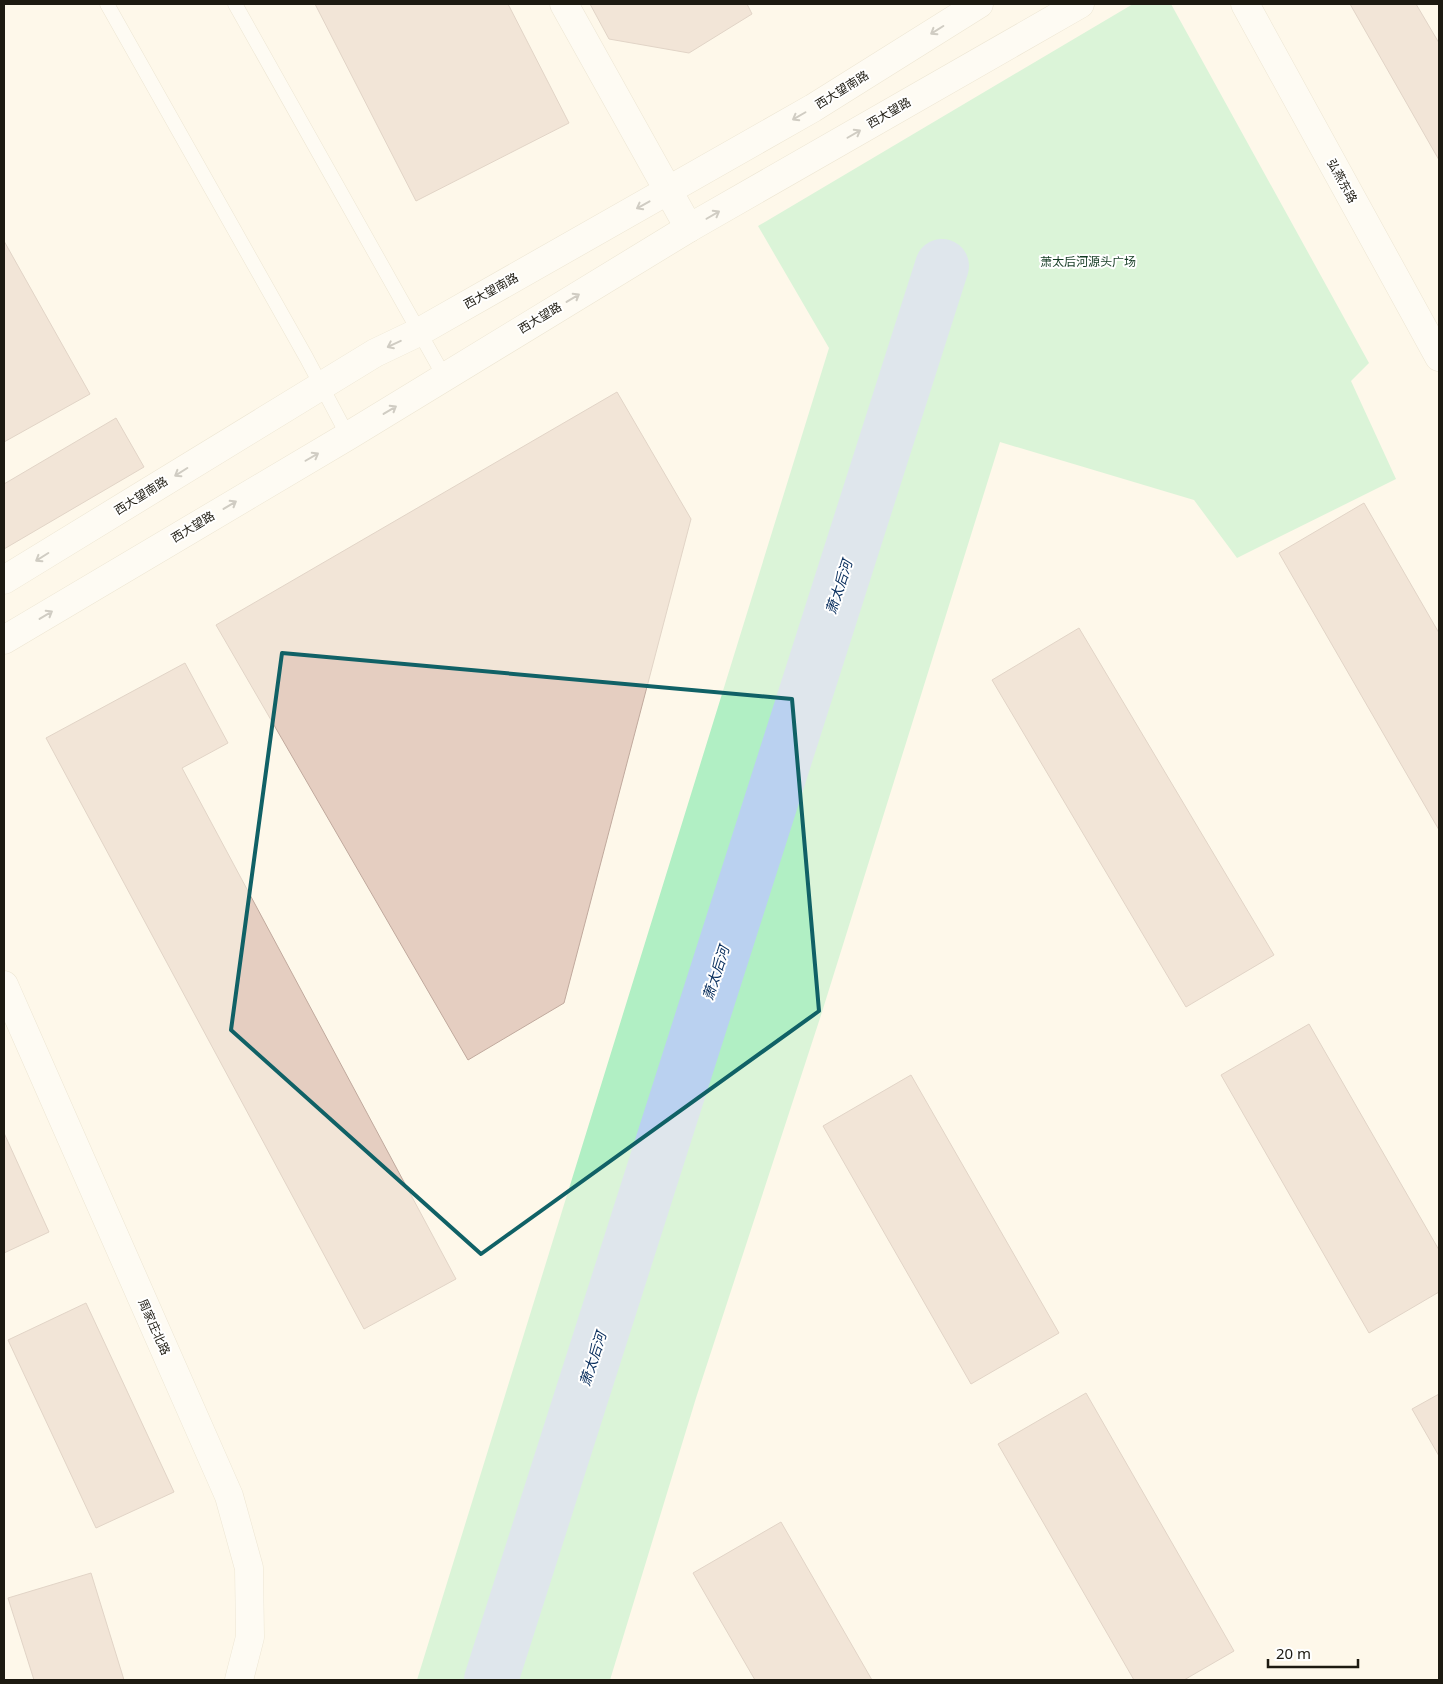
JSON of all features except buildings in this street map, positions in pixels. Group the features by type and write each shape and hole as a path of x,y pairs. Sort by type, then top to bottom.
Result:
{"main road":[{"path":"564,4 689,228"},
{"name":"西大望南路","path":"4,580 375,353 419,332 813,108 978,4"},
{"name":"西大望路","path":"4,640 348,436 689,228 1080,4"},
{"name":"弘燕东路","path":"1245,4 1439,357"},
{"name":"周家庄北路","path":"4,985 229,1496 249,1568 250,1637 239,1680"}],"lane":[{"path":"107,4 322,386 348,436"},
{"path":"235,4 444,376"}],"highlighted area":[{"path":"282,653 792,699 819,1011 481,1254 231,1030"}],"green space":[{"name":"萧太后河源头广场","path":"1133,4 1171,4 1369,363 1351,381 1396,479 1237,558 1194,500 1000,442 822,1012 696,1398 610,1680 417,1680 829,348 758,226"}],"waterway":[{"name":"萧太后河","path":"491,1680 942,266"}]}
